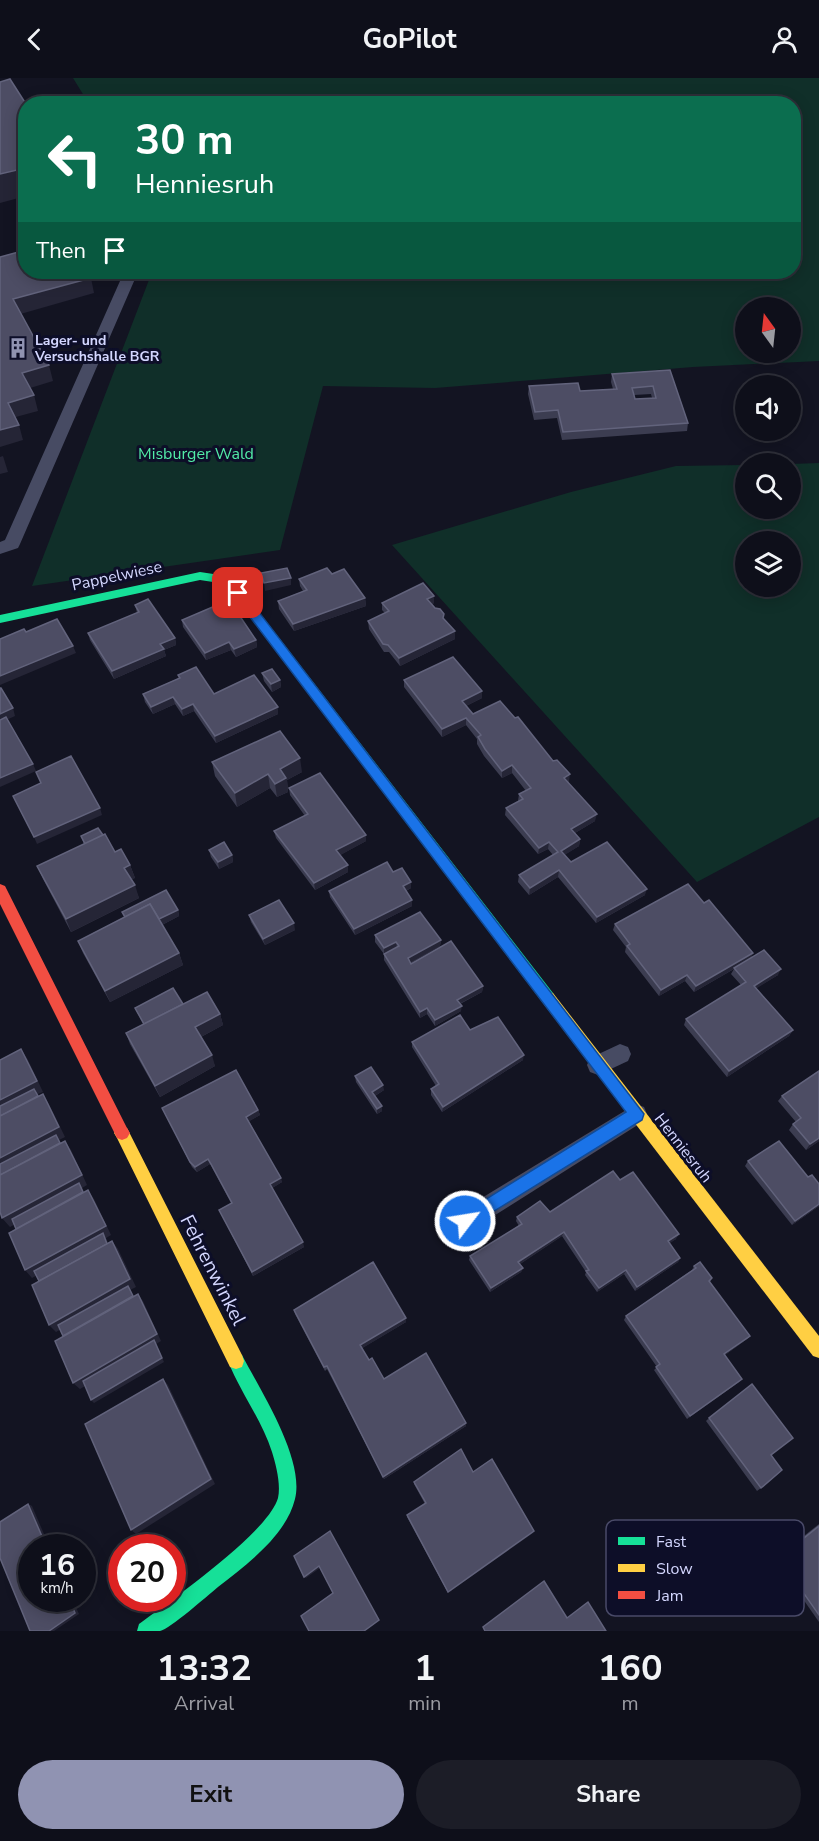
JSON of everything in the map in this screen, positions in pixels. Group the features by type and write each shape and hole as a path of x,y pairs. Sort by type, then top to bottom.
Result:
{"street":[{"name":"Pappelwiese","path":"0,619 200,576 216,578 238,593"},
{"name":"Henniesruh","path":"238,593 819,1350"},
{"name":"Fehrenwinkel","path":"0,890 270,1428 278,1445 287,1476 285,1505 262,1536 146,1631"}],"lane":[{"path":"0,548 12,544 128,279"},
{"path":"598,1065 620,1054"},
{"path":"465,1221 636,1114"}],"green space":[{"name":"Misburger Wald","path":"73,78 819,78 819,361 801,362 801,297 735,297 735,363 777,363 693,367 435,388 323,386 280,550 32,586 149,279 801,279 801,96 84,96"},
{"path":"819,463 819,817 697,882 392,545 571,492 676,466 735,465 735,519 801,519 801,464"}],"building":[{"path":"10,79 21,96 18,96 18,170 0,174 0,82"},
{"name":"Lager- und Versuchshalle BGR","path":"18,252 18,279 87,279 13,299 49,365 22,373 34,395 8,403 19,425 0,430 0,257"},
{"path":"670,370 688,423 563,432 558,410 535,412 529,386 578,383 580,391 617,389 612,374","holes":["653,386 656,398 635,399 632,388"]},
{"path":"287,568 291,578 264,583 261,573"},
{"path":"327,568 332,574 344,569 365,598 293,624 278,601 307,590 299,579"},
{"path":"423,583 434,596 427,599 435,608 440,609 444,614 443,618 455,631 399,658 388,645 383,644 368,621 389,611 382,603"},
{"path":"148,599 175,638 160,644 164,649 112,671 88,633 139,612 135,605"},
{"path":"229,600 256,640 234,649 229,642 205,653 182,620"},
{"path":"57,619 73,646 0,676 0,639 24,629 26,632"},
{"path":"453,657 482,691 462,701 473,714 500,701 515,718 518,717 553,761 557,760 570,774 564,778 597,814 571,829 580,839 561,851 571,862 607,842 647,889 597,917 559,870 530,888 519,875 558,852 549,842 539,848 506,808 523,799 519,794 531,788 512,765 502,771 478,737 481,735 466,718 442,729 404,680"},
{"path":"196,667 214,694 254,675 278,707 215,736 193,704 182,709 173,697 151,707 143,694 180,678 178,675"},
{"path":"272,669 280,680 271,684 262,673"},
{"path":"0,688 13,708 0,714"},
{"path":"6,717 33,764 0,778 0,720"},
{"path":"280,731 300,758 280,769 286,778 275,784 268,774 235,793 212,762"},
{"path":"71,756 100,808 34,837 13,796 41,783 36,772"},
{"path":"320,773 366,835 336,850 348,865 314,883 274,831 308,814 289,788"},
{"path":"98,828 103,835 85,844 81,836"},
{"path":"105,834 115,852 121,849 130,865 124,868 135,885 66,919 37,866"},
{"path":"224,842 232,855 218,862 209,850"},
{"path":"387,862 393,872 402,868 411,882 403,886 412,900 354,929 329,891"},
{"path":"688,884 704,903 709,900 753,953 696,986 687,975 661,990 627,946 630,944 615,924"},
{"path":"166,890 178,910 159,919 150,904 125,917 122,912"},
{"path":"279,900 294,923 263,939 249,915"},
{"path":"150,904 179,953 105,991 78,941"},
{"path":"420,912 441,940 408,958 411,964 451,941 483,986 457,1000 462,1006 435,1020 427,1008 420,1012 384,954 399,946 396,942 384,948 375,935"},
{"path":"764,950 781,969 754,986 793,1030 729,1071 686,1019 746,982 734,968"},
{"path":"173,988 183,1004 144,1024 135,1008"},
{"path":"207,992 220,1014 195,1027 212,1055 155,1086 126,1033"},
{"path":"460,1015 470,1030 498,1017 524,1055 443,1107 431,1089 439,1084 412,1042"},
{"path":"21,1049 37,1081 0,1100 0,1060"},
{"path":"371,1067 383,1085 372,1092 382,1106 377,1109 355,1076"},
{"path":"236,1070 258,1110 246,1117 281,1178 270,1184 303,1242 252,1272 219,1210 232,1203 211,1164 208,1159 195,1167 190,1162 162,1108"},
{"path":"819,1071 819,1138 810,1144 793,1124 801,1118 782,1096"},
{"path":"34,1089 38,1096 0,1116 0,1106"},
{"path":"43,1094 59,1127 0,1158 0,1116"},
{"path":"56,1135 60,1143 0,1175 0,1164"},
{"path":"65,1141 82,1175 2,1218 0,1175"},
{"path":"779,1141 808,1177 812,1175 819,1184 819,1204 795,1221 748,1161"},
{"path":"613,1171 620,1180 633,1172 679,1234 668,1241 680,1258 637,1287 626,1270 599,1288 586,1271 589,1270 564,1232 518,1262 523,1268 491,1288 470,1256 522,1224 517,1217 540,1201 550,1212"},
{"path":"79,1183 83,1192 16,1229 12,1219"},
{"path":"88,1190 106,1226 25,1270 9,1233"},
{"path":"103,1233 107,1244 39,1281 34,1271"},
{"path":"112,1241 130,1279 49,1325 32,1285"},
{"path":"373,1262 406,1318 360,1345 369,1360 372,1358 384,1379 426,1353 466,1423 383,1477 327,1366 324,1367 294,1310"},
{"path":"700,1262 712,1278 709,1281 750,1336 724,1354 742,1379 690,1416 656,1367 660,1364 626,1316 696,1268 694,1266"},
{"path":"128,1286 133,1296 63,1336 58,1325"},
{"path":"138,1294 157,1334 73,1383 55,1341"},
{"path":"154,1340 162,1358 91,1400 83,1381"},
{"path":"163,1379 211,1479 131,1530 85,1424"},
{"path":"752,1384 793,1438 771,1455 782,1470 761,1488 709,1418"},
{"path":"461,1449 473,1472 492,1459 534,1531 448,1592 407,1515 426,1503 414,1482"},
{"path":"28,1504 41,1534 18,1534 18,1602 0,1558 0,1522"},
{"path":"819,1526 819,1615 804,1594 804,1538"},
{"path":"330,1531 379,1620 364,1631 309,1631 301,1616 333,1593 319,1566 304,1577 294,1556"},
{"path":"544,1581 567,1618 588,1602 606,1631 485,1631 483,1627"},
{"path":"22,1612 75,1613 49,1631 30,1631"}],"traffic: fast":[{"path":"0,619 200,576 216,578 238,593 548,998"},
{"path":"146,1631 242,1554 275,1520 285,1503 287,1494 285,1467 275,1436 236,1361"}],"traffic: slow":[{"path":"548,998 819,1350"},
{"path":"122,1133 236,1361"}],"traffic: jam":[{"path":"0,890 122,1133"}],"place":[{"name":"Lager- und Versuchshalle BGR","path":"18,348"}],"route":[{"path":"238,593 636,1114 465,1221"}]}
